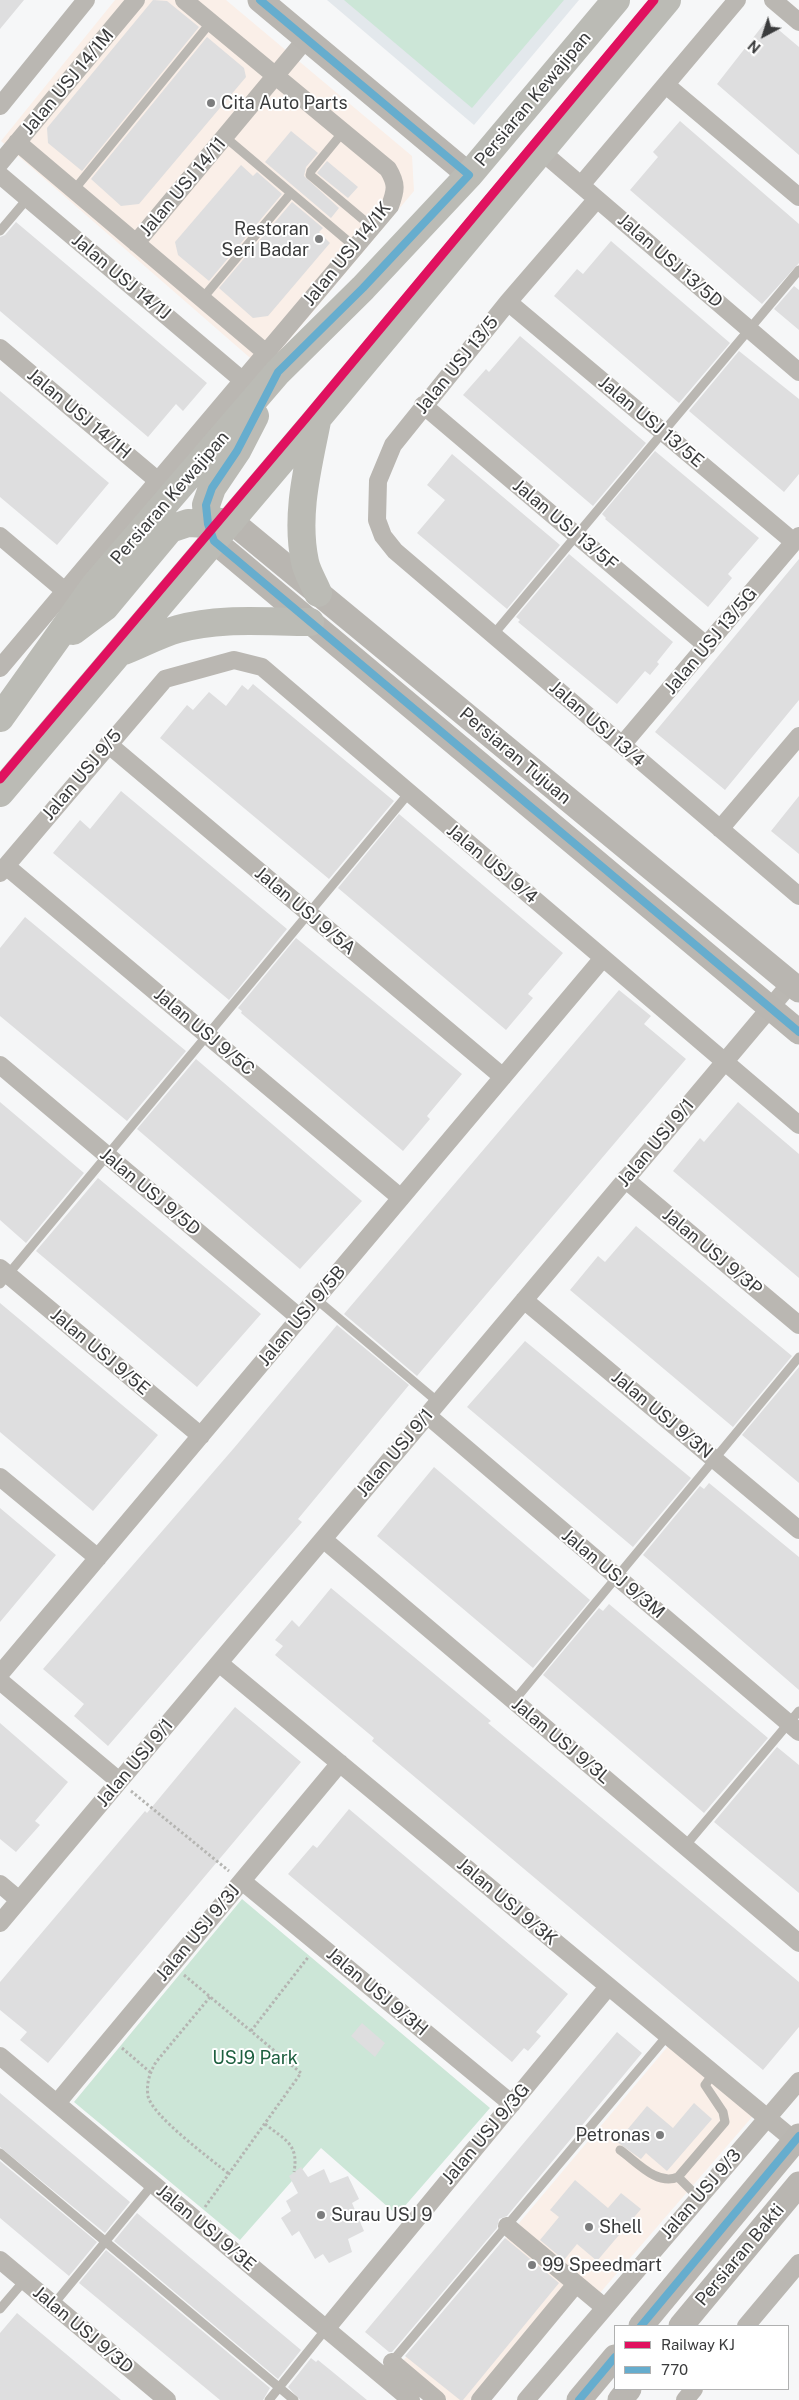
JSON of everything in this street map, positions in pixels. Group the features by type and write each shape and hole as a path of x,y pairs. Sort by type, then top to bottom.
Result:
{"main road":[{"path":"260,0 469,175"},
{"name":"Persiaran Kewajipan","path":"0,718 95,586 272,362 363,288 469,175 616,0"},
{"path":"0,793 119,653 217,529 317,419 667,0"},
{"path":"217,529 206,505 212,488 237,451 272,362"},
{"path":"317,419 302,503 302,534 305,563 318,594"},
{"path":"55,644 105,607 170,529 188,523 217,529"},
{"name":"Persiaran Tujuan","path":"217,529 318,594 795,986"},
{"name":"Persiaran Tujuan","path":"217,529 310,622 799,1032"},
{"path":"119,653 178,629 240,620 310,622"},
{"name":"Persiaran Bakti","path":"641,2325 797,2139"},
{"name":"Persiaran Bakti","path":"682,2325 799,2184"},
{"path":"579,2400 614,2358"},
{"path":"620,2400 628,2390"}],"street":[{"path":"0,106 86,0"},
{"name":"Jalan USJ 14/1M","path":"0,163 136,0"},
{"name":"Jalan USJ 14/1K","path":"0,668 242,380 272,362 355,247 390,206 394,194 395,180 388,169 184,0"},
{"path":"581,185 737,0"},
{"path":"773,0 799,22"},
{"name":"Jalan USJ 14/11","path":"136,243 306,39"},
{"path":"666,85 799,197"},
{"path":"18,142 202,298 272,362"},
{"name":"Jalan USJ 13/5D","path":"541,151 799,372"},
{"name":"Jalan USJ 14/1J","path":"0,175 242,380"},
{"name":"Jalan USJ 13/5","path":"395,551 383,536 377,520 378,481 394,445 423,406 508,302 597,199"},
{"name":"Jalan USJ 13/5E","path":"508,302 796,545"},
{"name":"Jalan USJ 14/1H","path":"0,348 158,480"},
{"name":"Jalan USJ 13/5F","path":"423,406 707,646"},
{"path":"0,536 65,591"},
{"name":"Jalan USJ 13/5G","path":"622,745 796,545"},
{"name":"Jalan USJ 13/4","path":"395,551 799,896"},
{"name":"Jalan USJ 9/4","path":"165,679 234,660 262,667 799,1125"},
{"name":"Jalan USJ 9/5","path":"3,869 165,679"},
{"path":"720,829 799,736"},
{"name":"Jalan USJ 9/5A","path":"108,744 503,1077"},
{"name":"Jalan USJ 9/5C","path":"3,869 208,1035 401,1198"},
{"name":"Jalan USJ 9/5B","path":"0,1674 603,958"},
{"name":"Jalan USJ 9/1","path":"0,1923 770,1007 795,986"},
{"name":"Jalan USJ 9/5D","path":"0,1065 300,1318"},
{"name":"Jalan USJ 9/3P","path":"625,1179 799,1325"},
{"name":"Jalan USJ 9/5E","path":"3,1275 201,1436"},
{"name":"Jalan USJ 9/3N","path":"524,1300 799,1530"},
{"name":"Jalan USJ 9/3M","path":"427,1416 617,1577 796,1722"},
{"path":"0,1477 98,1558"},
{"name":"Jalan USJ 9/3L","path":"323,1539 799,1943"},
{"name":"Jalan USJ 9/3K","path":"219,1663 766,2118 797,2139"},
{"path":"0,1681 119,1781"},
{"name":"Jalan USJ 9/3J","path":"57,2103 340,1763"},
{"name":"Jalan USJ 9/3H","path":"242,1881 512,2104"},
{"path":"0,1884 19,1900"},
{"name":"Jalan USJ 9/3G","path":"326,2328 608,1987"},
{"name":"Jalan USJ 9/3E","path":"0,2056 326,2328 386,2368 411,2400"},
{"name":"Jalan USJ 9/3","path":"526,2400 799,2081"},
{"path":"507,2226 604,2307"},
{"name":"Jalan USJ 9/3D","path":"0,2260 167,2400"},
{"path":"747,2325 798,2266"},
{"path":"480,2400 576,2284"},
{"path":"386,2368 437,2400"}],"lane":[{"path":"74,190 212,22"},
{"path":"343,132 311,171 310,175 372,227"},
{"path":"225,137 355,247"},
{"path":"202,298 291,193"},
{"path":"0,231 28,198"},
{"path":"493,635 799,270"},
{"path":"3,1275 107,1156 409,793"},
{"path":"316,1299 438,1402"},
{"path":"514,1701 799,1357"},
{"path":"685,1846 796,1722"},
{"path":"386,2368 668,2036"},
{"path":"620,2150 660,2180 670,2181 678,2177 725,2122 723,2112 705,2085 713,2074"},
{"path":"0,2153 294,2400"},
{"path":"678,2177 698,2197"},
{"path":"53,2305 153,2184"},
{"path":"0,2309 24,2281"},
{"path":"269,2400 326,2328"}],"path":[{"path":"119,1781 242,1881"},
{"path":"251,2031 309,1956"},
{"path":"181,1973 302,2073 203,2210"},
{"path":"210,1997 150,2072 148,2095 158,2113 228,2174"},
{"path":"120,2046 150,2072"},
{"path":"265,2124 290,2143 296,2158 294,2172"}],"shaded area":[{"path":"115,0 226,0 412,156 414,191 264,370 1,141"},
{"path":"327,0 579,0 474,125"},
{"path":"669,2045 753,2116 599,2294 576,2276 473,2400 447,2400 402,2362"}],"green space":[{"path":"344,0 564,0 472,108"},
{"name":"USJ9 Park","path":"242,1899 490,2108 397,2215 321,2148 240,2240 74,2102"}],"building":[{"path":"0,0 24,0 0,29"},
{"path":"153,0 167,1 199,27 82,171 48,143 47,128"},
{"path":"767,20 799,47 799,155 717,84"},
{"path":"207,37 244,68 246,77 139,204 121,206 91,179"},
{"path":"680,121 799,224 799,263 762,304 630,190 658,157 653,152"},
{"path":"291,131 318,153 306,167 304,176 339,208 331,218 265,162"},
{"path":"327,161 358,187 348,198 317,173"},
{"path":"241,165 253,176 257,172 282,194 209,281 178,255 175,242"},
{"path":"292,202 323,228 319,232 330,243 268,316 253,318 219,288"},
{"path":"16,222 207,383 183,411 176,404 148,437 0,311 0,237 5,235"},
{"path":"611,241 730,343 679,403 554,296 577,269 583,274"},
{"path":"794,286 799,290 799,330 774,309"},
{"path":"520,336 646,443 593,506 463,395 486,369 489,372"},
{"path":"739,351 799,399 799,474 784,492 689,411"},
{"path":"0,391 109,483 57,545 0,497"},
{"path":"655,451 759,538 728,574 732,578 708,607 605,519 602,514"},
{"path":"452,454 560,545 507,609 417,533 445,500 427,485"},
{"path":"569,554 673,642 657,662 659,664 650,675 645,671 617,704 518,622 520,620 516,617"},
{"path":"799,559 799,700 725,790 655,732"},
{"path":"253,684 394,801 329,879 160,738 187,705 193,710 209,692 226,706 242,685 248,690"},
{"path":"121,791 287,929 229,1000 53,853 80,820 90,829"},
{"path":"799,796 799,854 771,831"},
{"path":"399,814 563,953 528,994 533,998 506,1030 338,888"},
{"path":"25,917 186,1051 127,1121 0,1016 0,948"},
{"path":"296,938 462,1074 427,1116 430,1119 403,1151 241,1013 242,1011 238,1008"},
{"path":"619,990 651,1016 644,1024 686,1059 417,1376 344,1314"},
{"path":"196,1059 362,1201 300,1269 137,1129"},
{"path":"0,1102 84,1173 26,1243 0,1220"},
{"path":"738,1102 799,1154 799,1278 673,1171 700,1138 704,1142"},
{"path":"98,1178 261,1314 197,1387 36,1251"},
{"path":"636,1226 792,1356 733,1427 570,1290 598,1256 605,1262"},
{"path":"0,1303 158,1435 93,1511 0,1432"},
{"path":"337,1325 409,1385 298,1519 302,1522 108,1746 74,1716 84,1704 43,1669 234,1448"},
{"path":"525,1341 691,1478 633,1547 467,1407"},
{"path":"799,1367 799,1483 742,1435"},
{"path":"434,1467 590,1600 533,1668 377,1536"},
{"path":"709,1483 799,1557 799,1690 643,1555 700,1486 704,1489"},
{"path":"0,1508 56,1555 0,1622"},
{"path":"331,1588 491,1721 488,1723 799,1982 799,2027 763,2070 372,1741 374,1738 275,1655 283,1646 275,1640 292,1620 299,1627"},
{"path":"609,1604 768,1738 704,1813 543,1675 599,1608 603,1611"},
{"path":"235,1707 301,1762 48,2063 20,2040 27,2032 0,2010 0,1982 145,1811 147,1813"},
{"path":"0,1723 68,1782 35,1821 40,1825 16,1852 0,1839"},
{"path":"777,1747 799,1765 799,1893 714,1822"},
{"path":"349,1809 568,1994 536,2032 541,2036 528,2051 524,2048 512,2062 288,1874 313,1845 317,1848"},
{"path":"362,2023 385,2043 375,2057 351,2036"},
{"path":"617,2032 642,2053 507,2216 499,2219 497,2228 392,2352 389,2352 365,2332"},
{"path":"0,2093 130,2202 105,2233 0,2147"},
{"name":"Petronas","path":"694,2103 712,2119 667,2171 646,2153 641,2159 617,2142 647,2106 673,2128"},
{"path":"0,2161 97,2242 69,2276 0,2218"},
{"name":"Surau USJ 9","path":"301,2167 308,2177 324,2169 330,2183 348,2176 359,2199 352,2203 364,2231 348,2239 352,2252 329,2263 323,2254 315,2259 299,2231 292,2236 281,2218 291,2211 286,2201 298,2193 289,2176"},
{"name":"Shell","path":"575,2180 608,2208 621,2193 641,2209 597,2261 577,2244 564,2260 540,2240 559,2217 550,2210"},
{"path":"137,2213 301,2350 278,2379 114,2241"},
{"path":"505,2238 559,2283 463,2400 460,2400 405,2356"},
{"path":"106,2250 270,2388 263,2400 220,2400 79,2283"},
{"path":"17,2313 121,2400 0,2400 0,2333"},
{"path":"311,2358 316,2362 318,2360 367,2400 300,2400 288,2387"}],"rail line":[{"name":"KJ","path":"0,779 305,419 654,0"}],"transit line":[{"name":"770","path":"260,0 469,175 363,288 278,372 237,451 212,488 206,505 208,524 214,541 799,1032"},
{"name":"770","path":"642,2325 799,2136"},
{"name":"770","path":"579,2400 614,2358"}],"place":[{"name":"Cita Auto Parts","path":"211,103"},
{"name":"Restoran Seri Badar","path":"319,239"},
{"name":"Petronas","path":"660,2135"},
{"name":"Surau USJ 9","path":"321,2215"},
{"name":"Shell","path":"589,2227"},
{"name":"99 Speedmart","path":"532,2265"}]}
